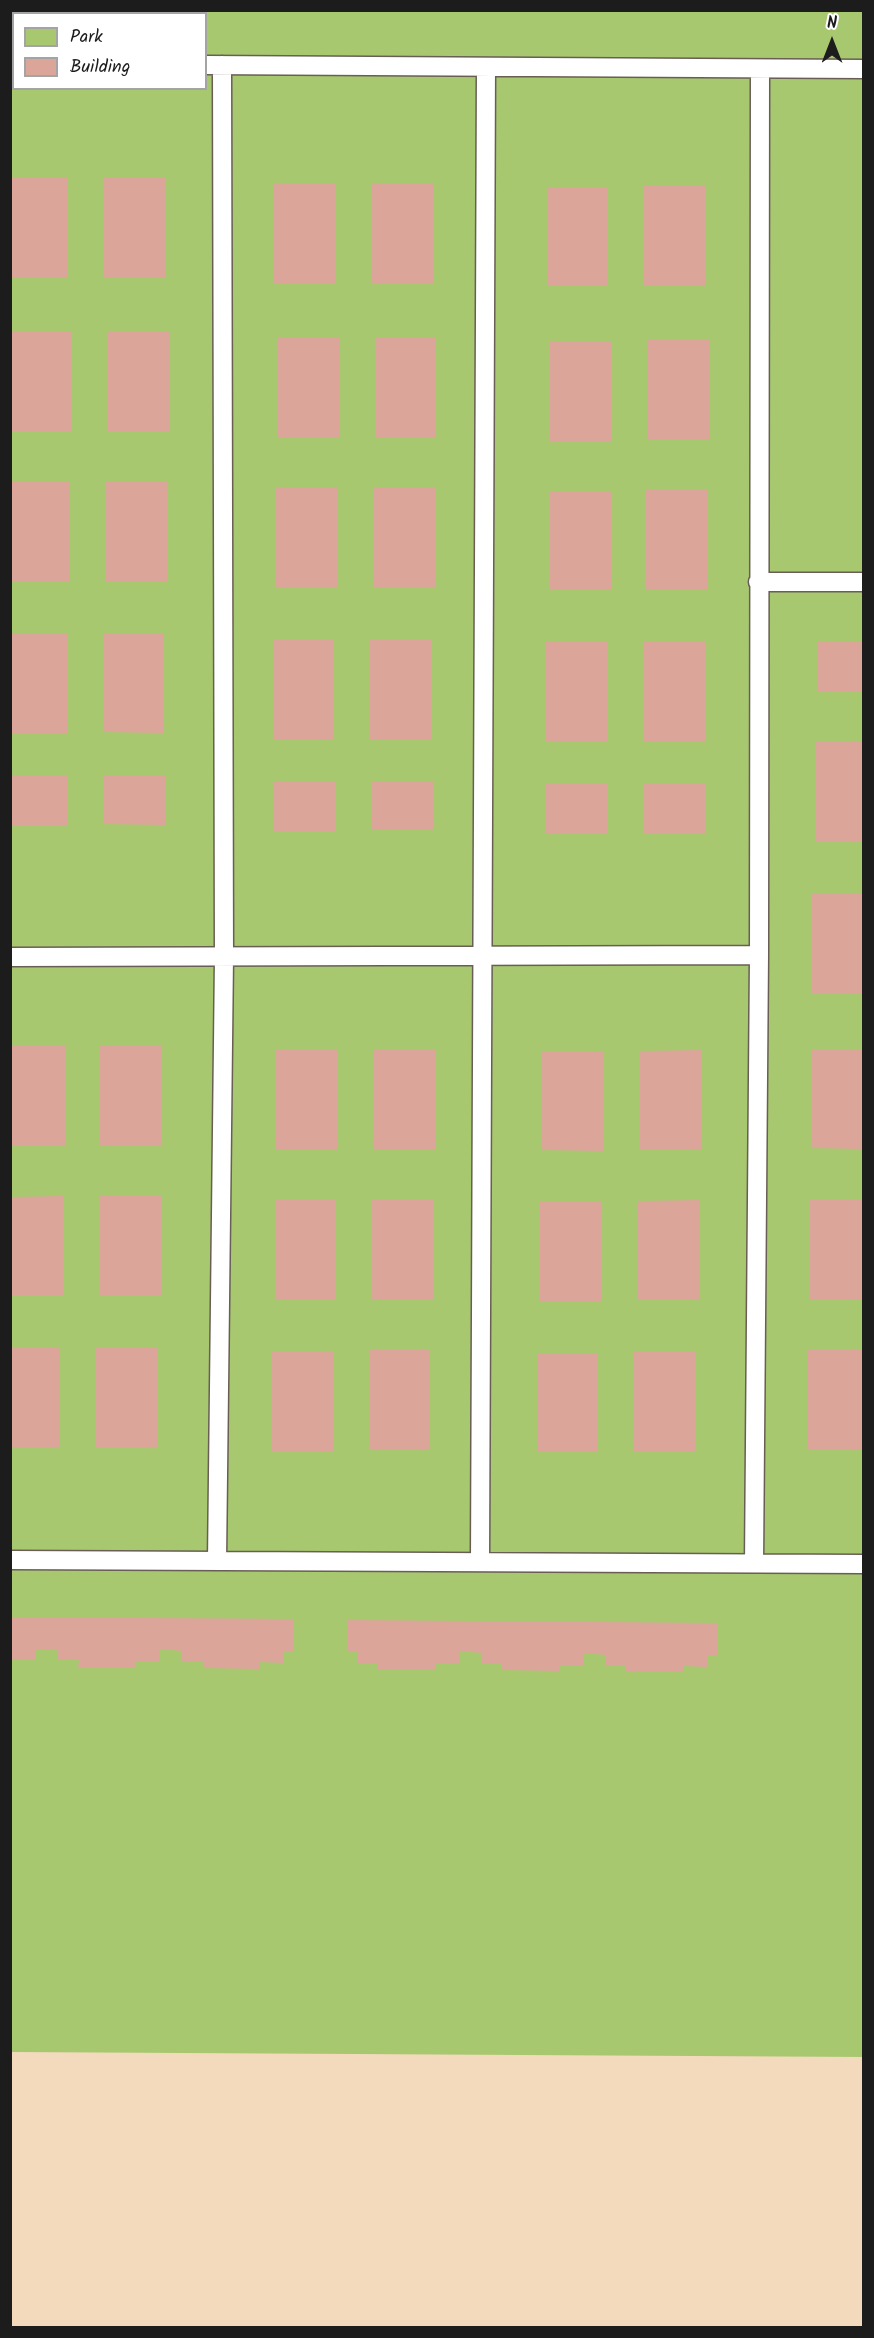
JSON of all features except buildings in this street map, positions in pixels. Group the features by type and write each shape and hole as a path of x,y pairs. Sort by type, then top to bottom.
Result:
{"lane":[{"path":"217,1561 224,957 214,65 864,69"},
{"path":"480,1562 486,67"},
{"path":"754,1563 759,955 760,69"},
{"path":"759,582 864,582"},
{"path":"10,957 759,955"},
{"path":"10,1560 864,1564"}],"green space":[{"path":"11,11 863,11 863,2057 11,2052"}]}
